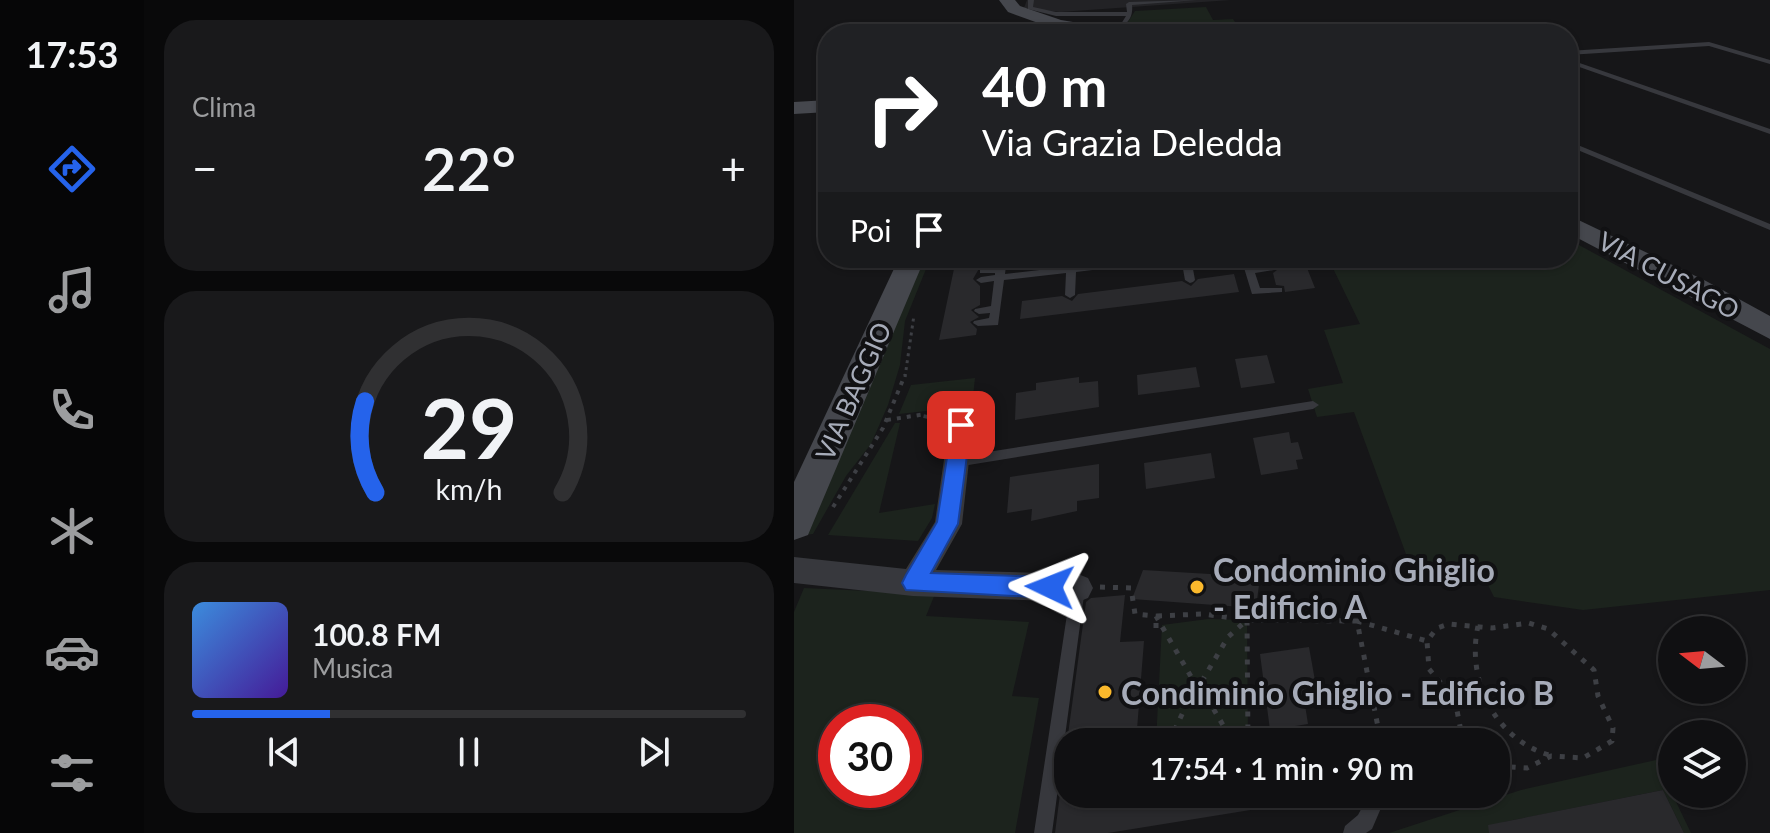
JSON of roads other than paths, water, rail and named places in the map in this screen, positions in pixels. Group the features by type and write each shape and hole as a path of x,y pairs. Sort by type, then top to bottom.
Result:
{"main road":[{"path":"991,0 1011,24"},
{"path":"1007,0 1014,9 1058,24"},
{"path":"794,108 818,107"},
{"name":"VIA CUSAGO","path":"1578,228 1696,287 1770,329"},
{"name":"VIA BAGGIO","path":"794,523 922,268"}],"street":[{"path":"913,583 948,524 961,425"},
{"path":"794,570 913,583 1078,588"}],"lane":[{"path":"1031,0 1028,6 1041,12 1130,14"},
{"path":"1085,0 1085,10 1089,13"},
{"path":"1124,24 1130,14 1129,4 1194,0"},
{"path":"1578,52 1709,44 1770,62"},
{"path":"1578,65 1770,132"},
{"path":"1578,147 1770,227"},
{"path":"1047,268 1047,272"},
{"path":"982,275 1001,271 1047,272 1065,268"},
{"path":"1070,295 1077,268"},
{"path":"1188,268 1190,280"},
{"path":"1249,268 1256,292 1278,290"},
{"path":"1250,271 1271,268"},
{"path":"978,317 995,318 1001,271"},
{"path":"956,462 1313,405"},
{"path":"1043,833 1078,588"},
{"path":"1352,833 1365,822 1372,808"}],"place":[{"name":"Condominio Ghiglio - Edificio A","path":"1197,587"},
{"name":"Condiminio Ghiglio - Edificio B","path":"1105,692"}]}
